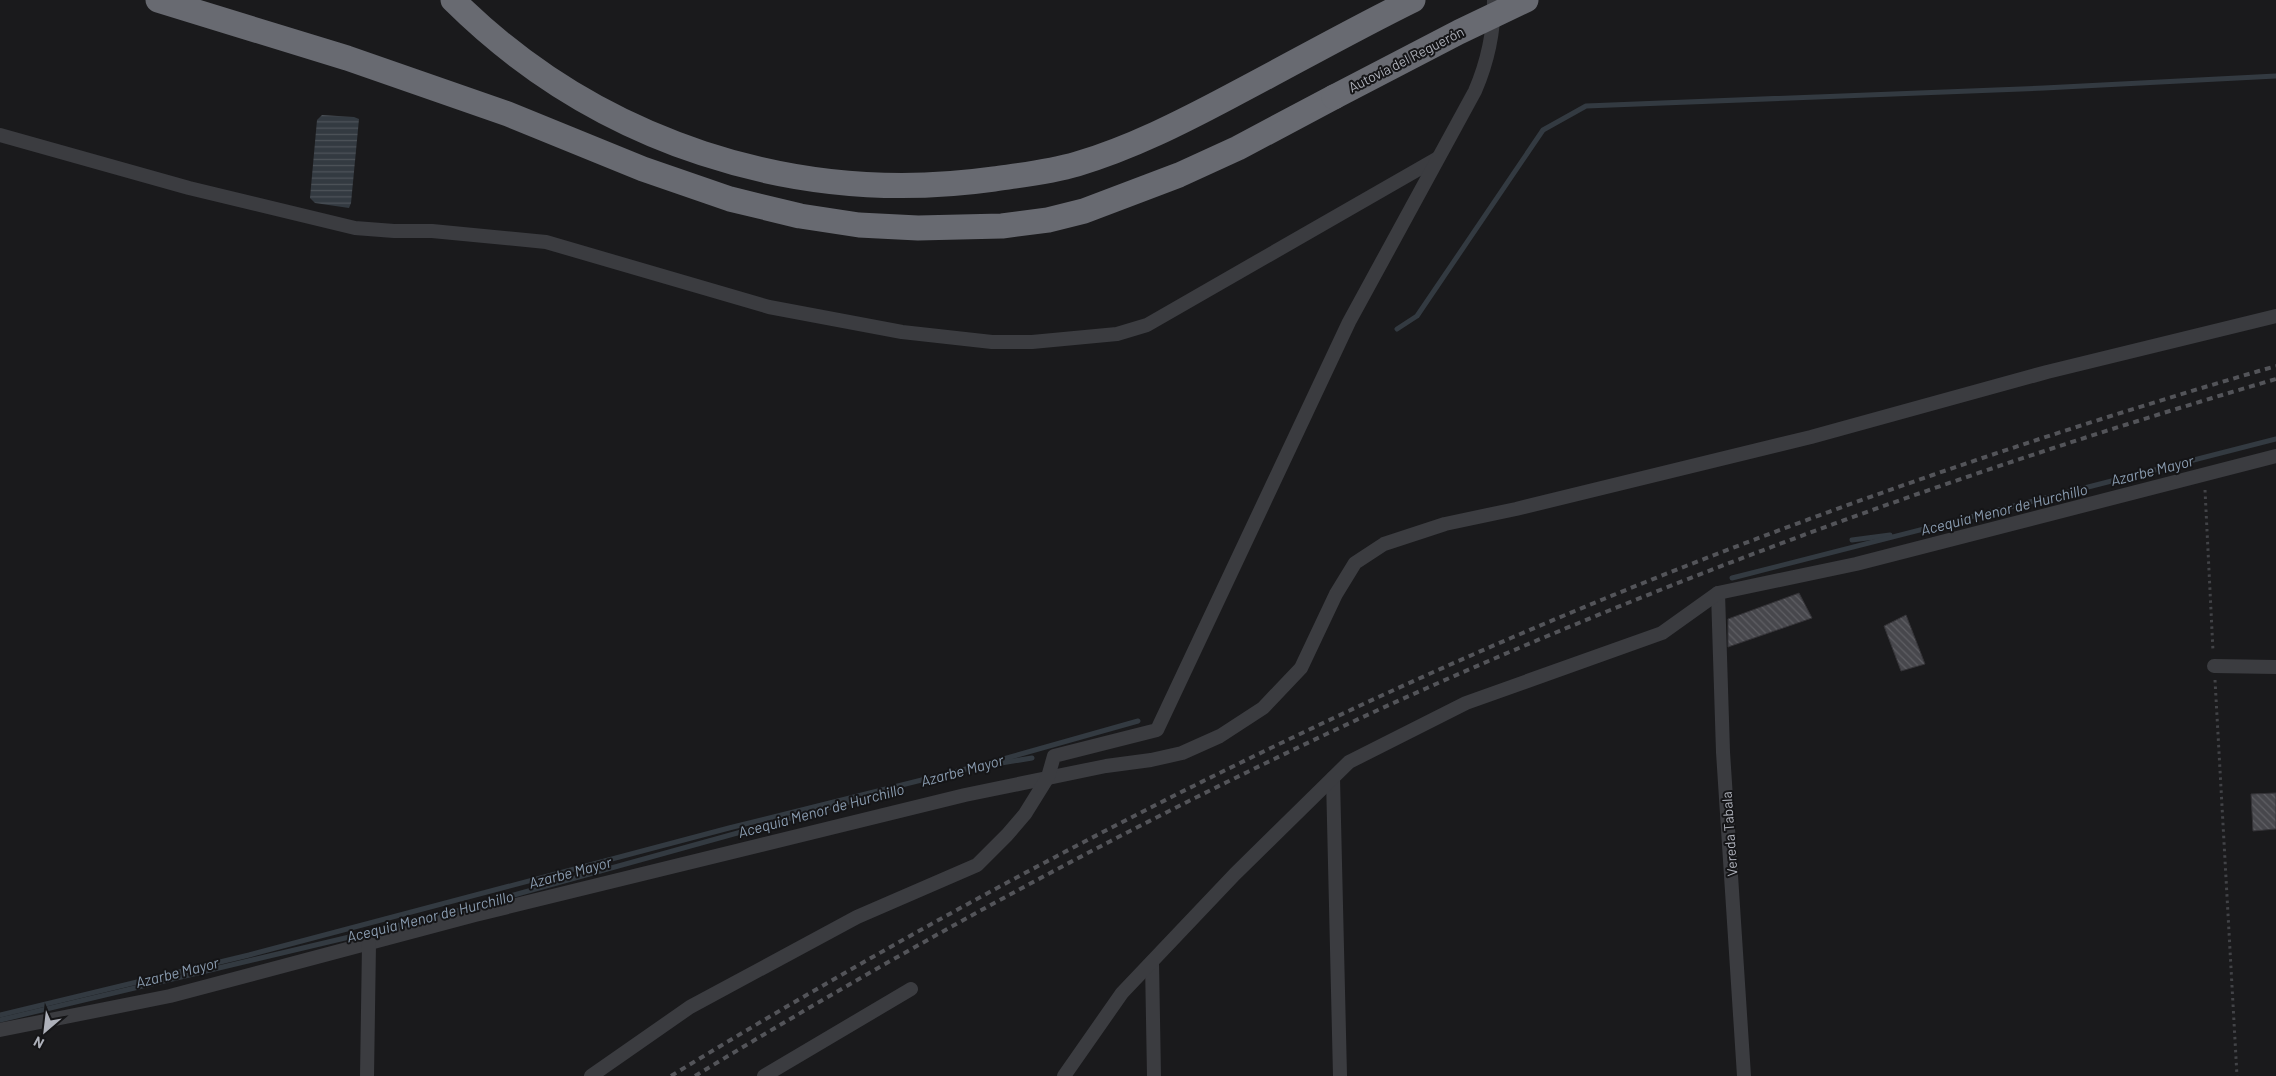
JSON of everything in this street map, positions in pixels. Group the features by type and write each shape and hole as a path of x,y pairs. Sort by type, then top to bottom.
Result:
{"highway":[{"name":"Autovía del Reguerón","path":"158,0 347,58 508,114 643,169 770,210 833,222 943,228 1002,226 1048,220 1114,202 1180,175 1459,32 1526,0"},
{"path":"453,0 515,56 598,109 626,124 704,154 777,174 808,180 919,186 974,182 1045,172 1078,164 1154,134 1235,94 1413,0"}],"street":[{"path":"590,1076 690,1007 857,917 976,865 1007,836 1025,814 1048,777 1054,756 1157,730 1349,322 1475,91 1485,67 1494,29 1494,0"},
{"path":"0,135 188,188 355,228 432,231 546,242 769,307 902,332 992,342 1032,342 1118,334 1147,325 1438,158"},
{"path":"0,1030 170,996 369,944 965,795 1048,777 1182,753 1220,736 1257,712 1301,668 1336,594 1355,563 1384,544 1445,524 1811,437 2047,372 2276,316"},
{"path":"1064,1076 1122,993 1235,874 1349,762 1466,703 1662,633 1718,593 1856,564 2276,456"},
{"name":"Vereda Tabala","path":"1718,593 1723,752 1744,1076"},
{"path":"2214,666 2276,667"},
{"path":"1333,778 1340,1076"},
{"path":"367,1076 369,944"},
{"path":"1152,962 1154,1076"},
{"path":"764,1076 911,989"}],"path":[{"path":"2204,474 2237,1076"}],"shaded area":[{"path":"322,115 359,119 349,208 315,203 310,198 317,120"}],"building":[{"path":"1799,593 1812,618 1728,647 1728,619"},
{"path":"1906,615 1925,664 1901,671 1884,626"},
{"path":"2276,793 2276,829 2253,831 2251,794"}],"waterway":[{"path":"1397,329 1417,316 1543,130 1586,106 2044,88 2276,76"},
{"name":"Acequia Menor de Hurchillo","path":"1732,578 2276,439"},
{"name":"Azarbe Mayor","path":"1852,540 1890,535"},
{"name":"Azarbe Mayor","path":"0,1015 249,955 729,828 982,765 1138,721"},
{"name":"Acequia Menor de Hurchillo","path":"995,764 1032,758"},
{"name":"Acequia Menor de Hurchillo","path":"0,1020 442,915 885,792"}],"railway":[{"path":"671,1076 903,940 1139,813 1300,734 1418,679 1538,626 1659,577 1903,485 2151,403 2276,366"},
{"path":"695,1076 861,977 1031,883 1203,794 1378,710 1597,615 1821,529 1933,488 2047,450 2276,379"}]}
